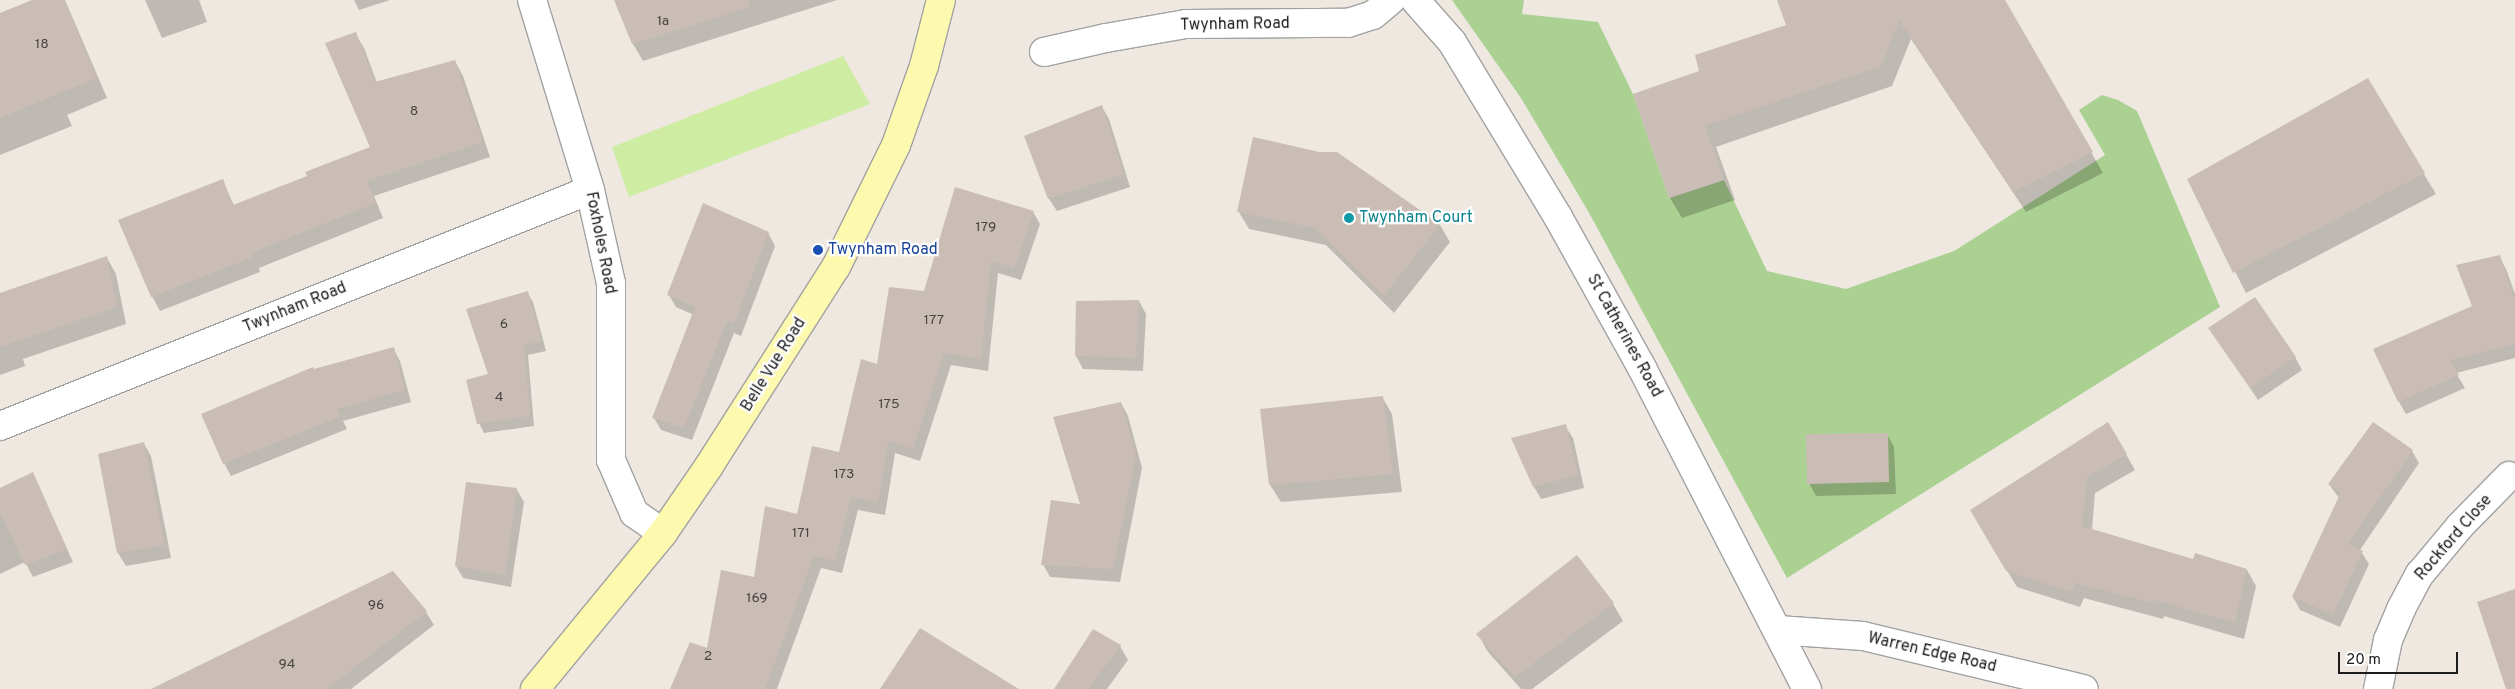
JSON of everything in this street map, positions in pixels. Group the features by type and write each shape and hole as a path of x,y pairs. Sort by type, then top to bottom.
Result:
{"main road":[{"name":"Belle Vue Road","path":"535,689 663,532 709,466 836,267 896,145 924,66 942,0"}],"street":[{"name":"Foxholes Road","path":"532,0 590,190 611,283 611,460 634,513 663,532"},
{"name":"Twynham Road","path":"1044,52 1106,38 1186,24 1348,24 1373,16 1392,0"},
{"name":"St Catherines Road","path":"1415,0 1452,42 1558,217 1642,368 1807,689"},
{"name":"Twynham Road","path":"0,426 590,190"},
{"name":"Rockford Close","path":"2378,689 2388,640 2401,609 2420,574 2460,526 2509,476"},
{"name":"Warren Edge Road","path":"1778,630 1863,636 2084,689"}],"green space":[{"path":"1452,0 1524,0 1522,14 1598,22 1633,94 1669,198 1724,180 1767,271 1846,289 1954,251 2105,155 2079,110 2102,95 2118,100 2137,111 2220,307 1787,578 1588,211 1521,98"},
{"path":"843,56 870,104 629,197 612,147"}],"building":[{"path":"32,0 64,0 97,78 0,118 0,13"},
{"path":"614,0 749,0 750,7 632,44"},
{"path":"1777,0 2005,0 2093,152 2013,192 1899,20 1881,66 1705,126 1724,180 1669,198 1633,94 1699,71 1695,55 1786,25"},
{"path":"356,32 375,82 455,60 483,142 367,181 376,203 251,253 253,257 151,297 118,220 223,179 233,205 307,176 305,172 370,147 325,43"},
{"path":"2368,78 2425,173 2233,273 2187,179"},
{"path":"1102,105 1124,174 1048,199 1024,136"},
{"name":"Twynham Court","path":"1253,137 1319,152 1337,152 1440,224 1384,296 1315,228 1237,212"},
{"path":"955,187 1034,211 1014,268 991,261 981,359 944,353 913,449 888,441 878,502 851,497 835,561 814,556 765,689 670,689 690,642 707,648 721,570 754,577 765,506 797,514 812,446 839,452 861,359 877,364 889,287 924,291"},
{"path":"703,203 769,232 734,324 727,321 684,428 652,418 695,307 667,295"},
{"path":"2500,255 2515,301 2515,344 2450,360 2459,375 2398,402 2373,349 2472,306 2456,265"},
{"path":"107,256 117,307 0,347 0,293"},
{"path":"528,291 541,341 524,345 530,416 477,424 466,380 488,374 466,309"},
{"path":"2255,297 2296,357 2250,388 2208,328"},
{"path":"1139,300 1136,358 1075,356 1076,301"},
{"path":"394,347 405,390 337,409 341,416 223,464 201,414 313,367 314,369"},
{"path":"1383,396 1393,474 1269,485 1260,409"},
{"path":"1121,402 1136,455 1113,569 1041,565 1051,500 1080,504 1053,417"},
{"path":"2108,422 2127,454 2087,477 2082,526 2193,559 2195,553 2247,569 2235,623 2155,600 2154,603 2075,583 2071,592 2006,571 1970,510"},
{"path":"2373,422 2413,450 2348,544 2363,551 2333,615 2292,597 2341,492 2328,484"},
{"path":"1566,424 1578,475 1533,487 1511,438"},
{"path":"1888,433 1889,482 1807,484 1806,434"},
{"path":"144,442 165,545 117,553 98,454"},
{"path":"33,472 67,549 25,565 0,513 0,488"},
{"path":"466,482 517,488 505,575 455,566"},
{"path":"1577,555 1614,603 1515,677 1476,634"},
{"path":"393,571 427,611 327,689 151,689"},
{"path":"2515,589 2515,689 2506,689 2477,602"},
{"path":"920,628 1019,689 880,689"},
{"path":"1093,629 1121,645 1088,689 1054,689"}],"place":[{"name":"Twynham Court","path":"1349,218"},
{"name":"Twynham Road","path":"818,250"}]}
